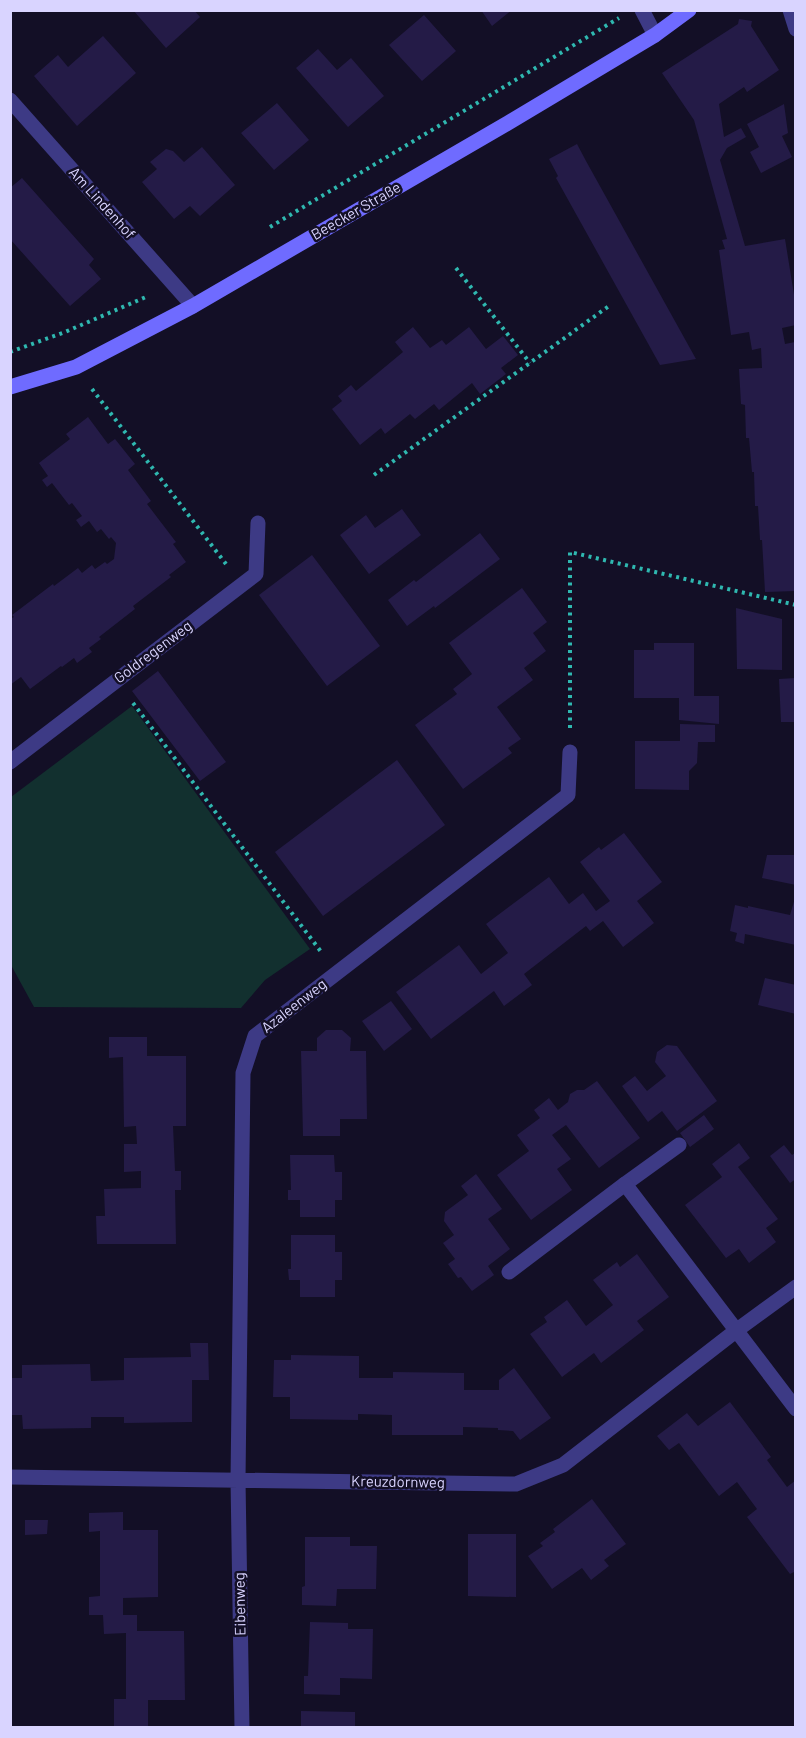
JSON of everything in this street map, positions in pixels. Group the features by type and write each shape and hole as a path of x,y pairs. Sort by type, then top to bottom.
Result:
{"street":[{"path":"642,10 655,35"},
{"name":"Beecker Straße","path":"10,387 76,367 194,306 498,129 655,35 689,10"},
{"path":"790,10 795,29"},
{"name":"Am Lindenhof","path":"10,100 194,306"},
{"name":"Goldregenweg","path":"10,762 256,574 258,523"},
{"name":"Azaleenweg","path":"238,1480 243,1073 255,1036 568,795 570,752"},
{"path":"509,1272 679,1145"},
{"path":"625,1184 795,1409"},
{"name":"Kreuzdornweg","path":"10,1476 516,1484 563,1465 795,1287"},
{"name":"Eibenweg","path":"238,1480 242,1728"}],"path":[{"path":"265,230 622,16"},
{"path":"456,268 531,363"},
{"path":"10,352 65,332 175,285"},
{"path":"374,475 609,306"},
{"path":"76,367 242,584"},
{"path":"570,752 570,552 795,605"},
{"path":"117,680 337,973"}],"green space":[{"path":"132,706 310,949 265,980 241,1008 34,1007 11,965 11,797"}],"building":[{"path":"133,10 194,10 200,17 166,48"},
{"path":"481,10 512,10 492,26"},
{"path":"424,15 456,51 422,81 389,45"},
{"path":"739,19 752,21 751,26 779,70 747,92 744,87 719,104 724,137 741,128 746,137 727,148 720,160 745,246 785,239 796,307 796,325 782,328 785,344 795,342 796,344 796,591 765,592 762,540 760,540 758,506 755,506 754,472 752,472 749,438 746,438 745,405 741,404 739,369 762,368 761,348 752,350 749,332 731,335 719,250 725,249 722,240 727,239 694,120 662,73 738,24"},
{"path":"103,36 136,73 77,126 34,76 58,55 68,67"},
{"path":"318,49 337,70 351,58 384,96 348,127 296,68"},
{"path":"277,103 309,140 274,170 241,133"},
{"path":"784,104 788,133 782,136 792,157 761,173 750,152 759,147 747,124"},
{"path":"577,144 696,359 660,365 556,178 558,176 549,159"},
{"path":"202,147 235,185 200,216 190,206 174,219 142,182 157,169 150,162 166,149 173,151 184,162"},
{"path":"22,178 94,259 89,265 101,279 70,306 10,239 10,188"},
{"path":"413,327 430,348 442,340 446,345 469,327 486,349 503,336 518,355 501,368 506,374 480,394 472,383 439,410 434,404 415,419 410,414 385,434 381,428 360,445 332,409 342,401 338,396 351,385 356,391 403,352 395,342"},
{"path":"88,417 108,444 115,439 135,464 128,470 151,501 147,504 176,542 173,544 186,562 169,575 171,577 133,606 135,609 99,637 101,639 89,648 92,652 77,663 74,658 30,689 21,677 10,685 10,619 14,617 12,615 78,568 82,573 92,565 95,569 114,559 116,543 111,537 109,539 101,529 97,532 89,521 81,527 76,520 82,516 72,503 69,505 52,483 47,487 42,480 48,476 39,463 70,439 66,434"},
{"path":"402,509 421,535 369,574 340,535 366,515 375,528"},
{"path":"480,533 500,559 407,626 388,600 414,580 416,582"},
{"path":"312,555 380,646 327,686 259,595"},
{"path":"522,588 547,622 533,633 546,651 524,668 533,680 497,707 521,739 508,748 512,753 463,789 415,725 457,694 453,689 472,674 449,643"},
{"path":"736,608 782,619 782,670 737,669"},
{"path":"654,643 694,643 694,696 719,696 719,724 679,720 679,698 634,698 634,650 654,650"},
{"path":"158,671 226,762 200,781 132,691"},
{"path":"796,678 796,722 781,722 779,679"},
{"path":"680,724 715,725 715,742 698,742 697,763 689,771 689,790 635,789 635,741 680,741"},
{"path":"397,760 445,825 323,916 275,852"},
{"path":"624,833 662,882 637,901 654,923 623,947 603,921 590,931 586,926 524,974 532,985 504,1006 494,991 431,1039 396,992 459,945 481,974 508,953 486,924 549,877 569,904 583,893 596,911 610,901 580,862 599,847 601,850"},
{"path":"767,855 796,855 796,885 762,878"},
{"path":"796,895 796,945 745,934 744,944 735,941 737,933 730,931 735,905 790,915"},
{"path":"765,978 796,985 796,1014 758,1005"},
{"path":"391,1001 412,1029 384,1051 362,1021"},
{"path":"326,1030 342,1030 351,1038 350,1051 366,1051 367,1119 340,1119 340,1136 303,1136 301,1051 317,1051 317,1038"},
{"path":"109,1037 147,1037 147,1056 186,1056 186,1126 173,1126 175,1171 181,1171 181,1190 175,1190 176,1244 97,1244 96,1216 105,1216 104,1189 141,1188 141,1171 124,1172 124,1144 137,1144 136,1126 124,1127 123,1057 109,1058"},
{"path":"667,1045 677,1046 717,1101 677,1131 662,1111 648,1122 622,1086 635,1076 647,1091 666,1076 655,1062 657,1052"},
{"path":"597,1081 640,1138 599,1168 566,1125 552,1135 571,1159 557,1169 572,1190 531,1220 497,1175 529,1151 517,1135 540,1118 534,1110 549,1098 558,1110 568,1102 570,1094 577,1090 584,1090"},
{"path":"704,1115 714,1129 690,1147 680,1133"},
{"path":"739,1143 750,1158 738,1167 778,1219 766,1228 776,1242 749,1263 739,1249 726,1258 685,1205 722,1177 712,1164"},
{"path":"784,1145 792,1155 796,1152 796,1179 790,1183 770,1156"},
{"path":"290,1155 334,1155 335,1172 342,1172 342,1200 335,1200 335,1217 300,1217 300,1200 288,1200 288,1190 291,1190"},
{"path":"476,1174 502,1209 488,1219 510,1249 488,1266 494,1275 472,1291 461,1277 458,1278 448,1264 455,1259 443,1243 454,1235 444,1221 445,1212 468,1195 461,1186"},
{"path":"291,1235 335,1235 335,1252 342,1252 342,1280 335,1280 335,1297 300,1297 300,1280 289,1280"},
{"path":"637,1254 669,1297 637,1321 644,1330 601,1363 594,1353 562,1377 530,1334 547,1322 544,1317 567,1300 586,1326 613,1305 593,1280 617,1262 620,1267"},
{"path":"190,1343 208,1343 209,1380 192,1380 192,1422 124,1423 124,1417 91,1417 91,1428 23,1429 22,1415 10,1415 10,1378 22,1378 22,1365 90,1364 91,1381 124,1380 124,1358 191,1357"},
{"path":"291,1355 359,1356 359,1378 393,1378 393,1372 464,1373 464,1390 499,1390 499,1380 514,1368 551,1418 520,1440 513,1431 498,1430 498,1428 463,1427 463,1435 392,1435 392,1415 358,1414 358,1420 290,1419 290,1397 273,1397 274,1360 291,1360"},
{"path":"730,1402 771,1457 767,1460 787,1487 796,1480 796,1571 790,1574 747,1517 757,1509 737,1482 719,1496 679,1443 669,1450 657,1436 687,1413 698,1426"},
{"path":"592,1499 626,1544 604,1560 609,1566 591,1580 582,1568 552,1589 528,1556 543,1546 540,1543 555,1532 553,1529"},
{"path":"123,1512 123,1530 158,1530 158,1597 123,1598 123,1615 137,1615 137,1631 184,1631 185,1700 148,1700 148,1728 114,1728 114,1699 126,1699 126,1633 104,1634 103,1615 89,1615 89,1597 100,1596 100,1531 89,1532 89,1513"},
{"path":"25,1520 48,1520 47,1534 25,1535"},
{"path":"468,1534 516,1534 516,1597 468,1596"},
{"path":"305,1537 350,1537 350,1546 377,1546 376,1589 337,1589 336,1606 302,1605 302,1587 305,1586"},
{"path":"310,1622 348,1623 348,1629 373,1629 372,1679 340,1678 340,1695 304,1694 304,1676 308,1676"},
{"path":"301,1711 355,1712 355,1728 301,1728"}]}
